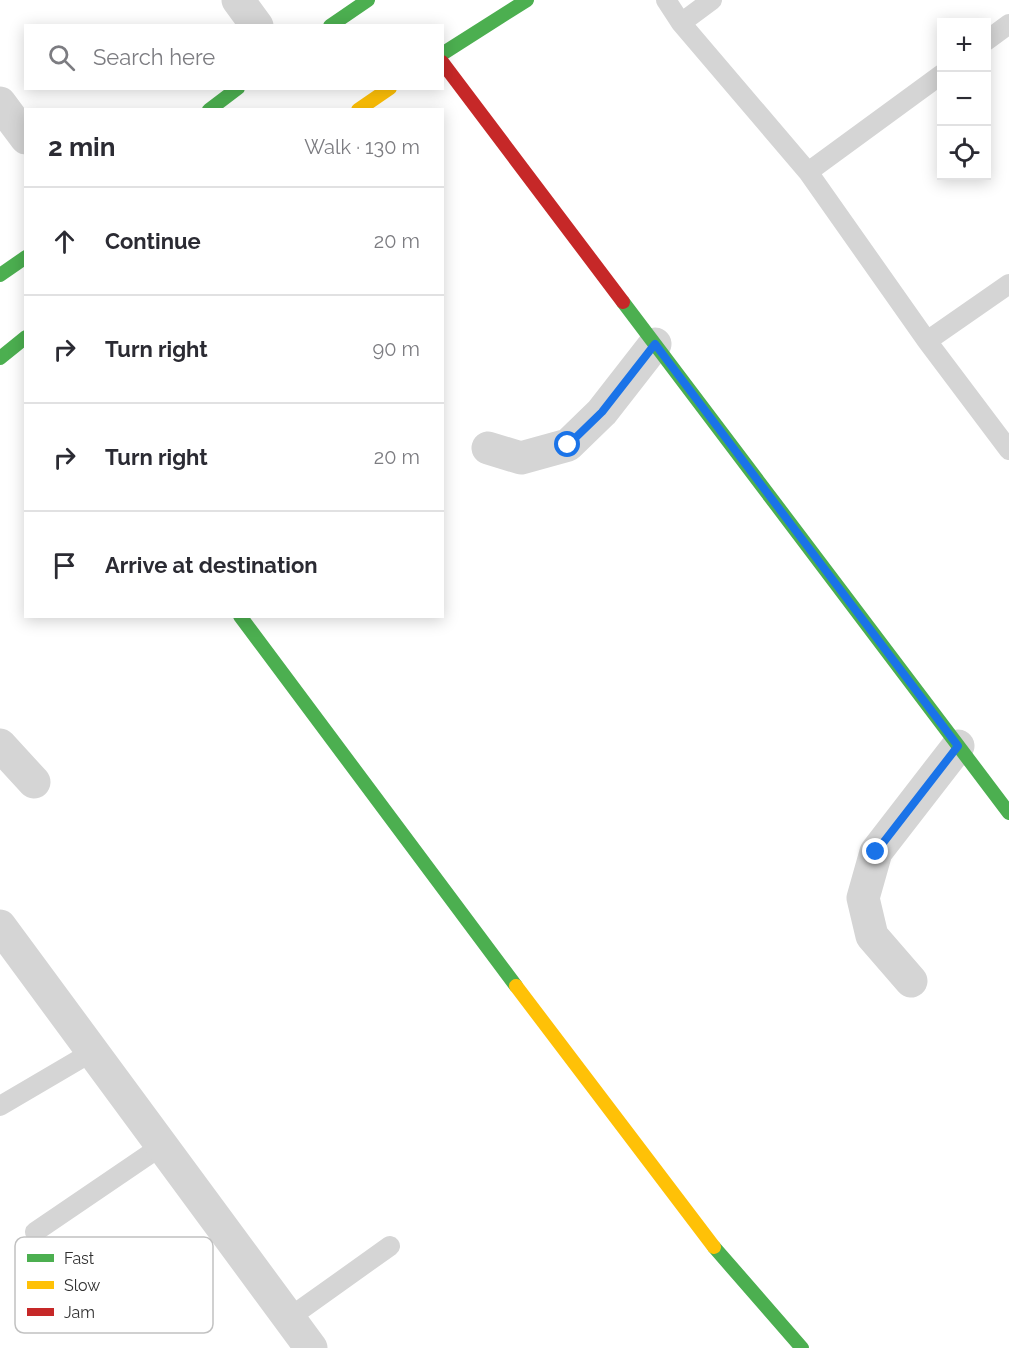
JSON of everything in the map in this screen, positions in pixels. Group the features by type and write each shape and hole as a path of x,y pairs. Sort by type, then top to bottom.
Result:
{"street":[{"path":"238,0 256,24"},
{"path":"333,24 368,0"},
{"path":"444,53 527,0"},
{"path":"444,65 1009,813"},
{"path":"212,108 235,90"},
{"path":"361,108 387,90"},
{"path":"0,103 24,135"},
{"path":"0,275 24,258"},
{"path":"0,358 24,340"},
{"path":"488,448 521,458 568,445 602,412 655,344"},
{"path":"241,618 668,1190 734,1272 780,1320 802,1348"},
{"path":"0,745 34,782"},
{"path":"911,981 872,936 863,898 876,852 958,746"},
{"path":"0,926 160,1147 311,1348"}],"lane":[{"path":"666,0 681,23 808,172 927,341 1009,450"},
{"path":"681,23 712,0"},
{"path":"991,38 1009,24"},
{"path":"808,172 937,78"},
{"path":"927,341 1009,284"},
{"path":"0,1106 92,1052"},
{"path":"35,1232 160,1147"},
{"path":"289,1318 390,1246"}],"traffic: fast":[{"path":"333,24 368,0"},
{"path":"444,53 527,0"},
{"path":"212,108 235,90"},
{"path":"0,275 24,258"},
{"path":"623,302 1009,813"},
{"path":"0,358 24,339"},
{"path":"241,618 516,986"},
{"path":"714,1247 802,1348"}],"traffic: slow":[{"path":"361,108 387,90"},
{"path":"516,986 714,1247"}],"traffic: jam":[{"path":"444,65 623,302"}],"route":[{"path":"568,445 602,412 655,344 958,746 876,852"}]}
